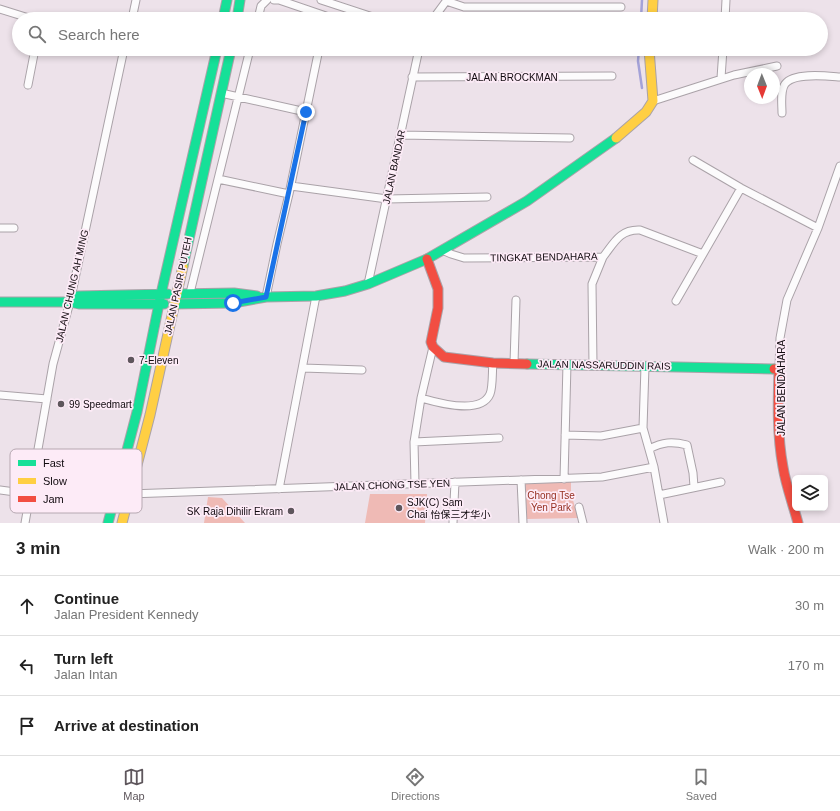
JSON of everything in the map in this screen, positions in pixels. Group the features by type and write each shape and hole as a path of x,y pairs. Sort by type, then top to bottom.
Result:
{"main road":[{"path":"224,12 227,0"},
{"path":"238,12 240,0"},
{"path":"652,12 653,0"},
{"name":"JALAN PASIR PUTEH","path":"127,449 137,412 161,294 215,56"},
{"name":"JALAN PASIR PUTEH","path":"141,449 150,415 229,56"},
{"path":"70,302 78,296 234,293 266,297 316,296 345,291 368,284 426,259 527,201 614,140 646,112 654,101 650,56"},
{"path":"426,259 438,289 438,308 431,342 433,348"},
{"path":"0,302 188,304 233,303 266,297"},
{"name":"JALAN NASSARUDDIN RAIS","path":"433,348 444,357 493,363 779,369"},
{"name":"JALAN BENDAHARA","path":"779,369 779,434 782,462 789,494 798,523"},
{"name":"JALAN PASIR PUTEH","path":"108,523 111,513"},
{"name":"JALAN PASIR PUTEH","path":"122,523 124,513"}],"street":[{"path":"133,12 136,0"},
{"path":"260,12 261,6 266,0"},
{"path":"274,0 279,0 310,12"},
{"path":"321,0 357,12"},
{"path":"438,12 447,0 464,7 621,7"},
{"path":"725,12 726,0"},
{"path":"329,12 332,4"},
{"path":"0,9 12,13"},
{"path":"28,85 33,56"},
{"name":"JALAN CHUNG AH MING","path":"38,449 53,364 70,302 123,56"},
{"path":"190,294 248,56"},
{"path":"266,297 291,186 318,56"},
{"name":"JALAN BANDAR","path":"368,284 417,56"},
{"path":"721,78 723,56"},
{"path":"654,101 721,78 777,66"},
{"path":"782,113 782,91 784,85 790,80 805,76 821,75 840,77"},
{"name":"JALAN BROCKMAN","path":"412,77 612,76"},
{"path":"221,93 306,112"},
{"path":"401,135 570,138"},
{"path":"693,160 741,188 818,228"},
{"name":"JALAN BENDAHARA","path":"779,369 780,338 787,300 818,228 840,166"},
{"path":"218,179 289,194"},
{"path":"291,186 387,198 487,197"},
{"path":"676,301 741,188"},
{"path":"0,228 14,228"},
{"name":"TINGKAT BENDAHARA","path":"442,250 464,258 603,257 622,233 631,230 640,230 703,254"},
{"path":"593,365 592,284 603,257"},
{"path":"279,489 316,296"},
{"path":"514,363 516,300"},
{"path":"415,484 414,442 433,348"},
{"path":"422,398 441,404 469,406 484,402 490,394 493,363"},
{"path":"564,479 567,364"},
{"path":"645,366 643,428 654,467 664,523"},
{"path":"302,368 362,370"},
{"path":"0,395 47,399"},
{"path":"565,435 601,436 643,428"},
{"path":"414,442 499,438"},
{"path":"649,449 667,442 676,442 687,445 693,473 694,487"},
{"name":"JALAN CHONG TSE YEN","path":"142,494 564,479 602,477 654,467"},
{"path":"521,480 523,523"},
{"path":"453,523 454,482"},
{"path":"659,495 721,482"},
{"path":"0,490 10,491"},
{"path":"579,507 583,523"},
{"name":"JALAN CHUNG AH MING","path":"25,523 27,513"}],"green space":[{"name":"Chong Tse Yen Park","path":"571,482 571,493 578,518 527,519 525,484"},
{"path":"370,494 427,494 425,523 365,523"},
{"path":"208,497 222,498 245,523 204,523"}],"waterway":[{"path":"641,12 642,0"},
{"path":"638,56 642,88"}],"traffic: fast":[{"path":"224,12 227,0"},
{"path":"238,12 240,0"},
{"path":"127,449 137,412 161,294 215,56"},
{"path":"183,266 229,56"},
{"path":"174,304 233,303 266,297 316,296 345,291 368,284 427,259 527,201 616,138"},
{"path":"176,294 234,293 257,296"},
{"path":"70,302 78,296 168,294"},
{"path":"0,302 164,304"},
{"path":"527,364 774,369"},
{"path":"108,523 111,513"}],"traffic: slow":[{"path":"652,12 653,0"},
{"path":"616,138 646,112 653,101 650,56"},
{"path":"141,449 183,266"},
{"path":"122,523 125,513"}],"traffic: jam":[{"path":"427,259 438,289 438,308 431,342 433,347 444,357 493,363 527,364"},
{"path":"774,369 779,369 778,418 781,455 784,474 798,523"}],"place":[{"name":"7-Eleven","path":"131,360"},
{"name":"99 Speedmart","path":"61,404"},
{"name":"SJK(C) Sam Chai 怡保三才华小","path":"399,508"},
{"name":"SK Raja Dihilir Ekram","path":"291,511"}],"route":[{"path":"233,303 266,297 306,112"}]}
